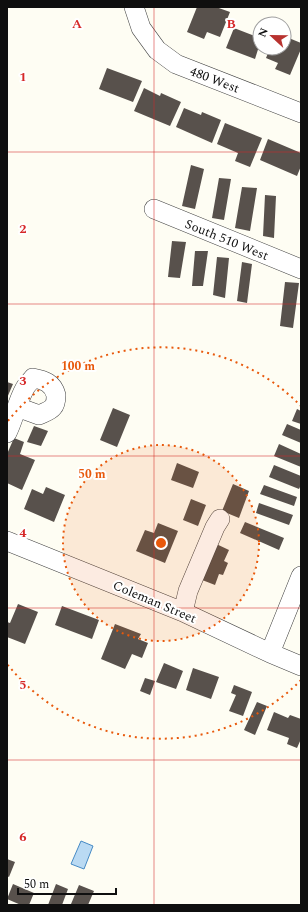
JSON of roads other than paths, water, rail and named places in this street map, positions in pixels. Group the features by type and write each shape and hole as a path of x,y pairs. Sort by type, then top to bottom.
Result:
{"street":[{"name":"480 West","path":"134,7 141,28 157,50 176,64 301,113"},
{"name":"South 510 West","path":"154,209 301,269"},
{"path":"7,433 17,407"},
{"path":"183,612 188,592 215,527 220,519"},
{"name":"Coleman Street","path":"7,541 183,612 301,666"},
{"path":"270,653 301,576"}],"water":[{"path":"81,841 93,846 84,869 71,864"}]}
